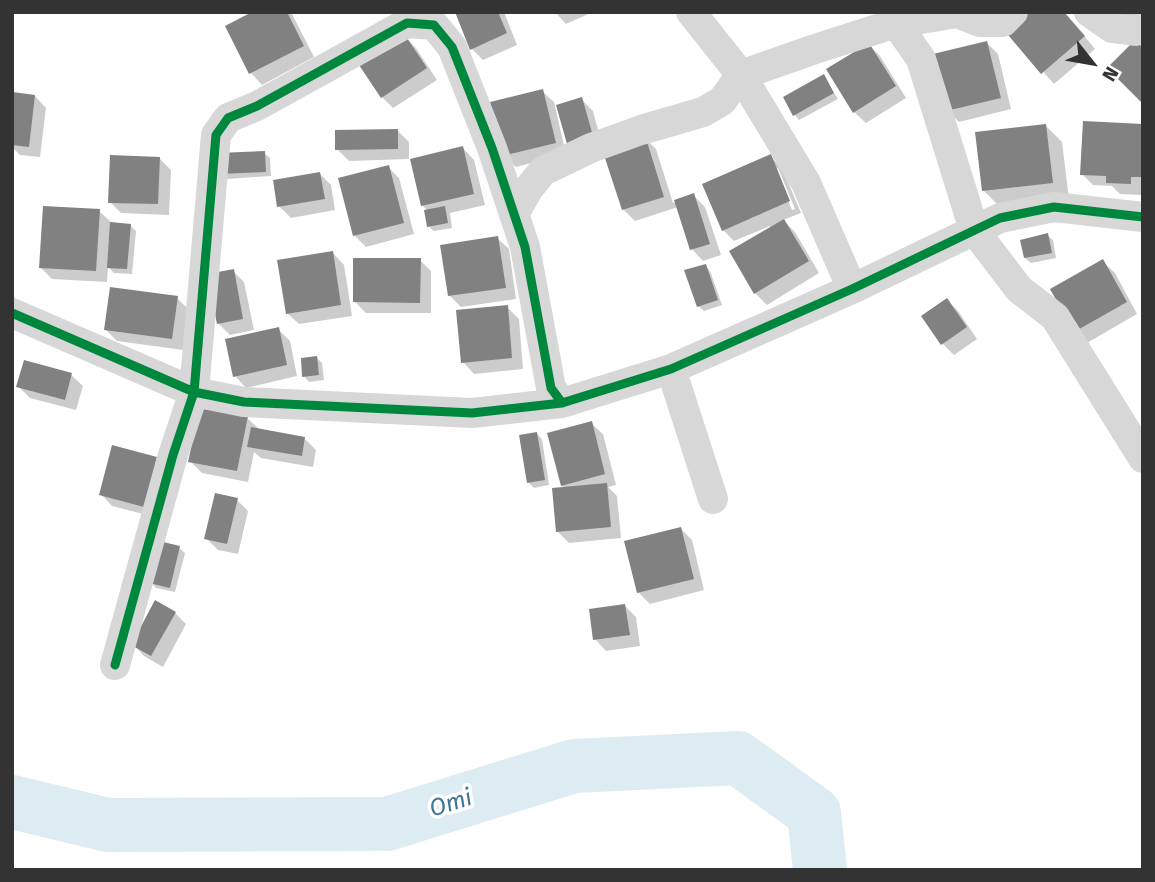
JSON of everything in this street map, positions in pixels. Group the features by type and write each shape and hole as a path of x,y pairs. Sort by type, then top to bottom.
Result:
{"street":[{"path":"691,12 741,75 806,183 852,289"},
{"path":"514,214 529,188 543,171 603,144 704,112 723,102 741,75 896,23 958,13 980,22 1003,22 1013,12"},
{"path":"1089,12 1112,29 1135,31 1143,28"},
{"path":"115,665 173,455 194,392 216,135 228,118 257,106 407,23 434,25 452,47 492,148 525,247 551,388 562,402"},
{"path":"896,23 921,59 974,230 1019,289 1055,317 1143,458"},
{"path":"12,313 194,392 244,402 472,413 562,402 671,369 852,289 1000,218 1054,206 1143,217"},
{"path":"671,369 713,499"}],"building":[{"path":"252,12 287,12 304,46 249,74 225,26"},
{"path":"455,12 498,12 507,33 470,50"},
{"path":"1023,12 1064,12 1085,36 1041,74 1003,29"},
{"path":"405,35 427,68 381,98 359,65"},
{"path":"1135,40 1143,48 1143,104 1107,68"},
{"path":"987,41 1001,98 946,111 933,54"},
{"path":"869,43 896,86 853,113 826,69"},
{"path":"824,74 834,93 793,116 783,97"},
{"path":"543,89 556,143 502,156 490,102"},
{"path":"13,92 35,95 29,147 12,145"},
{"path":"582,97 593,136 567,144 556,105"},
{"path":"1083,121 1143,124 1143,177 1131,177 1131,184 1106,183 1106,176 1080,175"},
{"path":"1046,124 1053,183 982,191 975,132"},
{"path":"398,129 398,149 335,150 335,130"},
{"path":"645,135 664,197 622,210 602,149"},
{"path":"463,146 474,194 421,206 410,159"},
{"path":"265,151 266,172 219,174 218,153"},
{"path":"771,154 790,201 722,231 702,184"},
{"path":"110,155 160,157 158,204 108,203"},
{"path":"389,165 404,223 353,236 338,178"},
{"path":"320,172 325,199 277,207 273,180"},
{"path":"694,193 710,244 690,250 674,200"},
{"path":"43,206 100,209 96,271 39,268"},
{"path":"445,206 448,223 427,227 424,210"},
{"path":"784,219 809,261 754,294 729,251"},
{"path":"110,222 131,224 127,269 107,268"},
{"path":"1048,233 1052,253 1024,258 1020,240"},
{"path":"498,236 506,288 448,296 440,245"},
{"path":"333,251 341,305 286,314 277,260"},
{"path":"353,258 421,258 420,303 353,302"},
{"path":"1103,259 1127,302 1074,332 1050,289"},
{"path":"706,264 718,300 697,307 684,270"},
{"path":"234,269 243,319 217,324 207,274"},
{"path":"110,287 178,296 172,339 104,330"},
{"path":"947,298 967,327 941,345 921,316"},
{"path":"508,305 512,358 461,363 456,310"},
{"path":"279,327 287,365 233,377 225,339"},
{"path":"317,356 319,375 302,377 301,358"},
{"path":"24,360 72,373 65,400 16,387"},
{"path":"200,407 248,416 237,471 188,462"},
{"path":"592,421 605,474 561,486 547,433"},
{"path":"251,427 305,437 302,456 247,447"},
{"path":"537,432 545,480 527,483 519,435"},
{"path":"112,445 157,457 144,507 99,495"},
{"path":"607,483 611,527 556,532 552,488"},
{"path":"215,493 238,498 227,544 204,539"},
{"path":"681,527 694,579 637,593 624,541"},
{"path":"159,541 180,546 170,588 149,583"},
{"path":"155,600 176,612 151,656 131,645"},
{"path":"625,604 630,635 593,640 589,609"}],"waterway":[{"name":"Omi","path":"12,802 108,825 387,824 574,766 738,758 814,813 820,870"}],"cycle path":[{"path":"115,665 173,455 194,392 216,135 228,118 257,106 407,23 434,25 452,47 492,148 525,247 551,388 562,403"},
{"path":"12,313 194,392 244,402 472,413 562,403 671,369 852,289 1000,218 1054,207 1143,217"}]}
